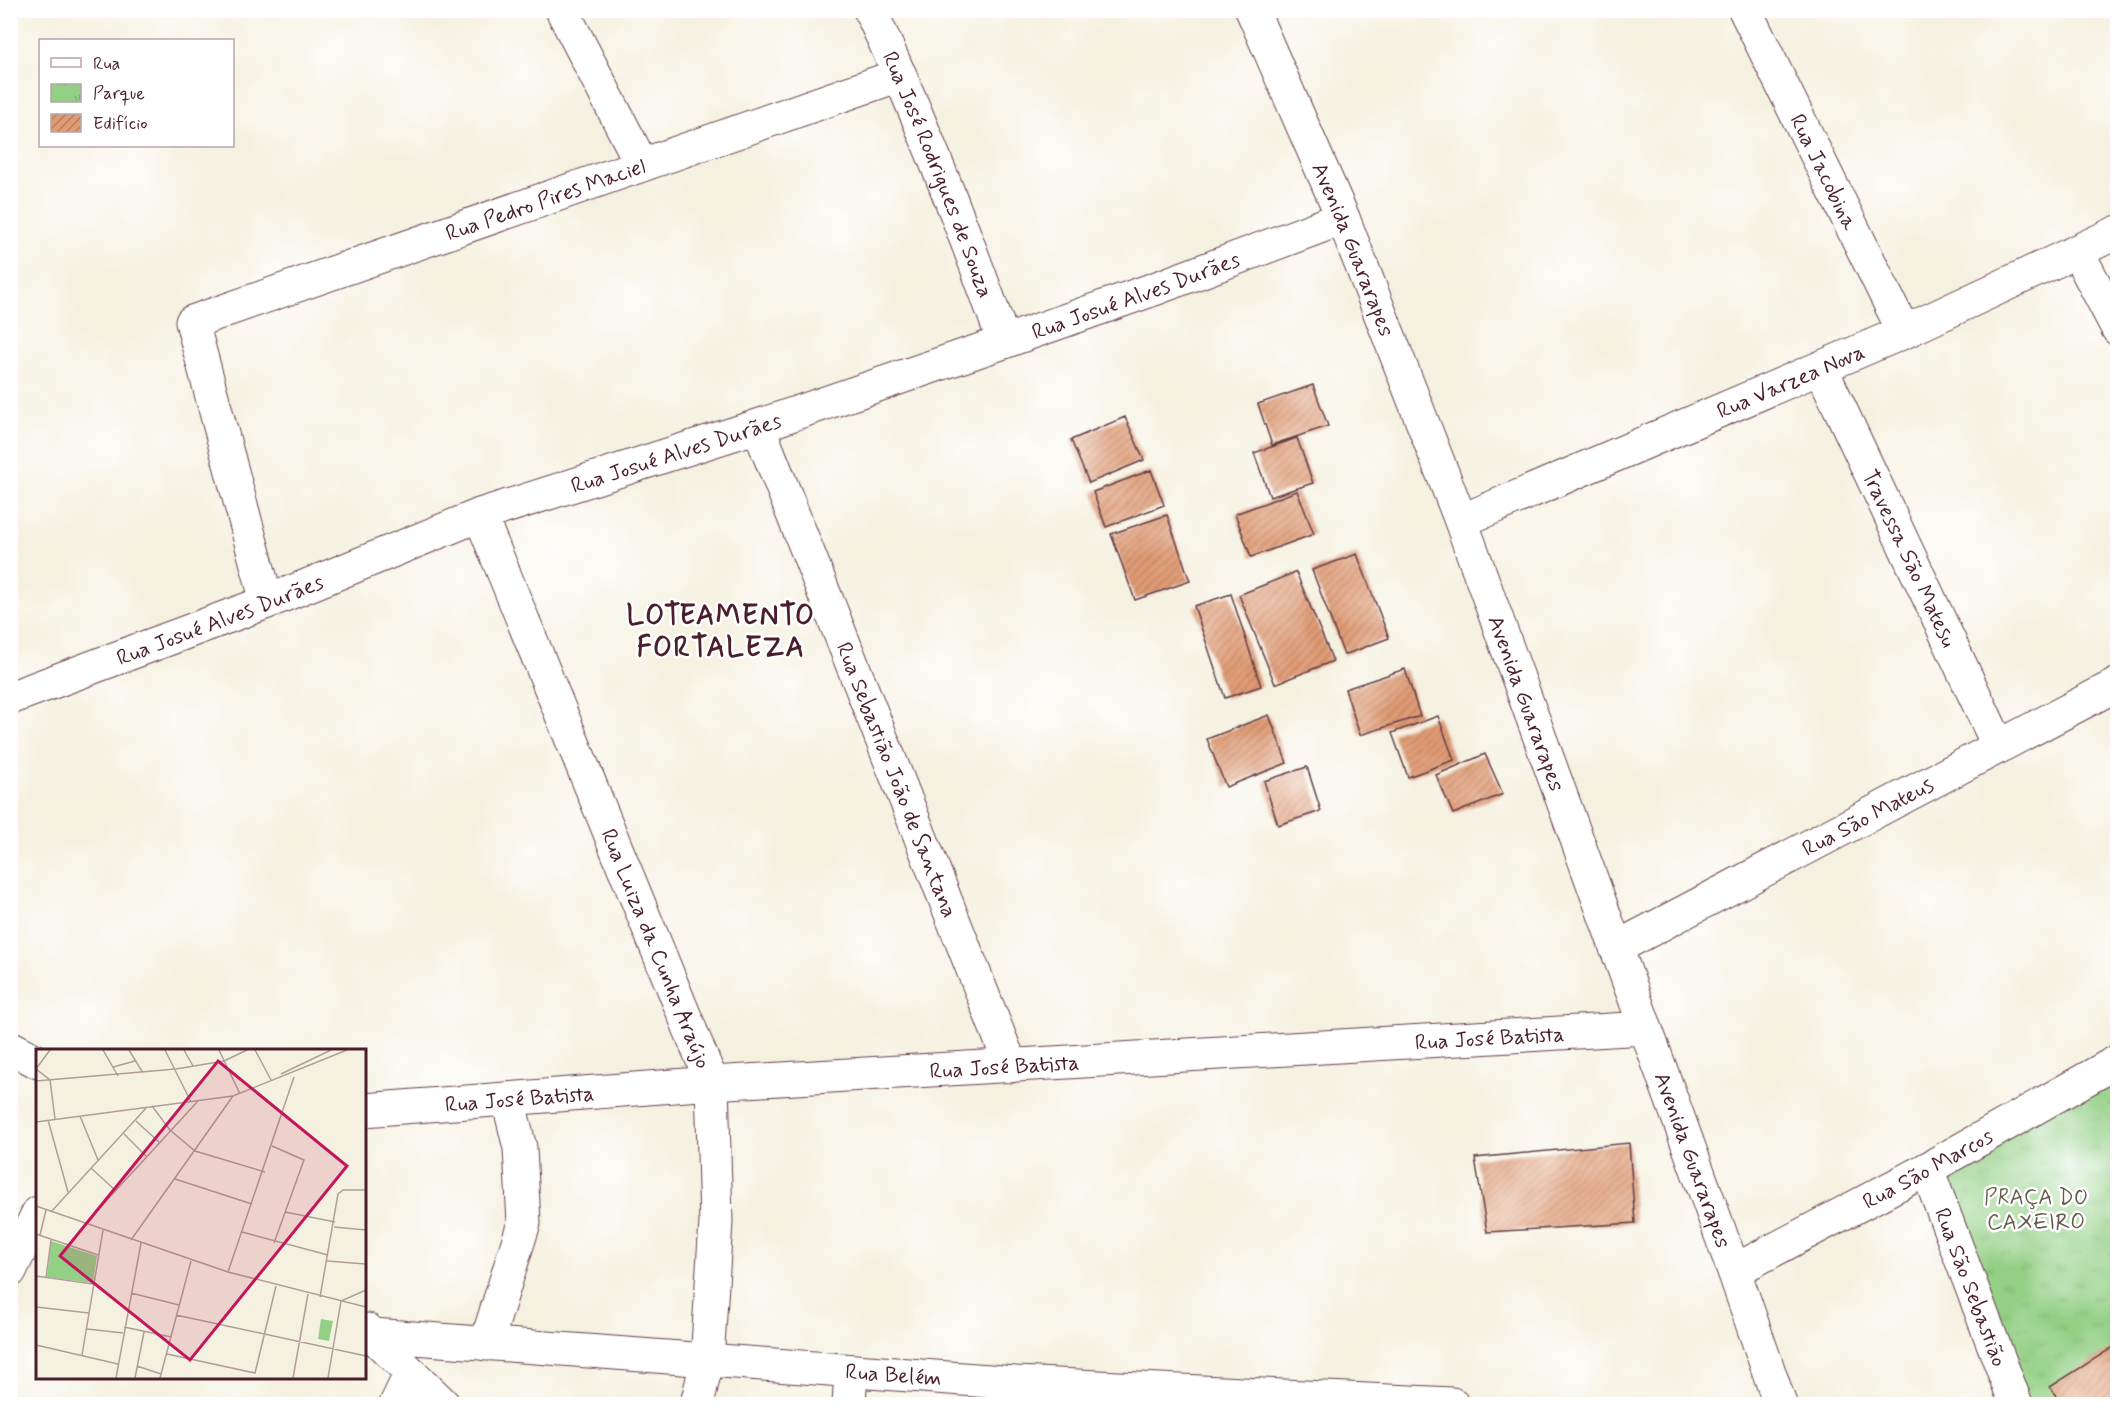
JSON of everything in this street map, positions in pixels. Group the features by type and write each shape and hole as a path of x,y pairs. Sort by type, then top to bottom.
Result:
{"street":[{"path":"562,10 642,165"},
{"name":"Rua José Rodrigues de Souza","path":"870,10 900,75 973,255 1004,342"},
{"name":"Avenida Guararapes","path":"1252,10 1343,218 1461,521 1734,1271 1780,1404"},
{"name":"Rua Jacobina","path":"1745,10 1904,332"},
{"name":"Rua Pedro Pires Maciel","path":"267,603 192,322 900,75"},
{"name":"Rua Josué Alves Durães","path":"10,698 267,603 480,515 758,426 1004,342 1157,288 1343,218"},
{"name":"Rua Varzea Nova","path":"1461,521 1904,332 2118,232"},
{"path":"2077,251 2118,329"},
{"name":"Travessa São Matesu","path":"1821,368 2000,747"},
{"name":"Rua Sebastião João de Santana","path":"758,426 1011,1066"},
{"name":"Rua Luiza da Cunha Araújo","path":"480,515 712,1083 716,1222 707,1361 697,1404"},
{"name":"Rua São Mateus","path":"1616,948 2118,684"},
{"name":"Rua José Batista","path":"366,1110 712,1083 1645,1028"},
{"path":"10,1047 36,1061"},
{"name":"Rua São Marcos","path":"1734,1271 1927,1169 2118,1061"},
{"path":"486,1344 524,1223 520,1148 508,1099"},
{"name":"Rua São Sebastião","path":"1927,1169 2016,1404"},
{"path":"10,1271 36,1218"},
{"path":"369,1331 443,1404"},
{"name":"Rua Belém","path":"369,1331 486,1344 850,1371 1014,1394 1452,1404"},
{"path":"849,1404 850,1371"},
{"path":"396,1404 411,1372"}],"green space":[{"name":"PRAÇA DO CAXEIRO","path":"2117,1068 2117,1404 2024,1404 1935,1172"}],"building":[{"path":"1313,385 1328,426 1272,445 1258,404"},
{"path":"1125,417 1144,460 1089,483 1071,440"},
{"path":"1297,438 1313,483 1270,497 1254,453"},
{"path":"1151,470 1164,505 1106,527 1093,492"},
{"path":"1297,491 1314,534 1251,557 1235,514"},
{"path":"1167,515 1190,581 1135,600 1111,534"},
{"path":"1357,554 1389,638 1344,655 1312,570"},
{"path":"1296,572 1333,661 1275,684 1239,595"},
{"path":"1231,594 1261,686 1225,698 1194,606"},
{"path":"1405,669 1420,716 1360,735 1345,689"},
{"path":"1269,715 1287,763 1226,787 1207,739"},
{"path":"1438,716 1454,760 1408,777 1392,733"},
{"path":"1485,754 1503,794 1453,814 1436,775"},
{"path":"1307,767 1321,811 1278,825 1264,781"},
{"path":"1629,1143 1635,1223 1487,1232 1475,1158"},
{"path":"2118,1344 2118,1404 2061,1404 2050,1387"}],"district":[{"name":"LOTEAMENTO FORTALEZA","path":"721,630"}]}
